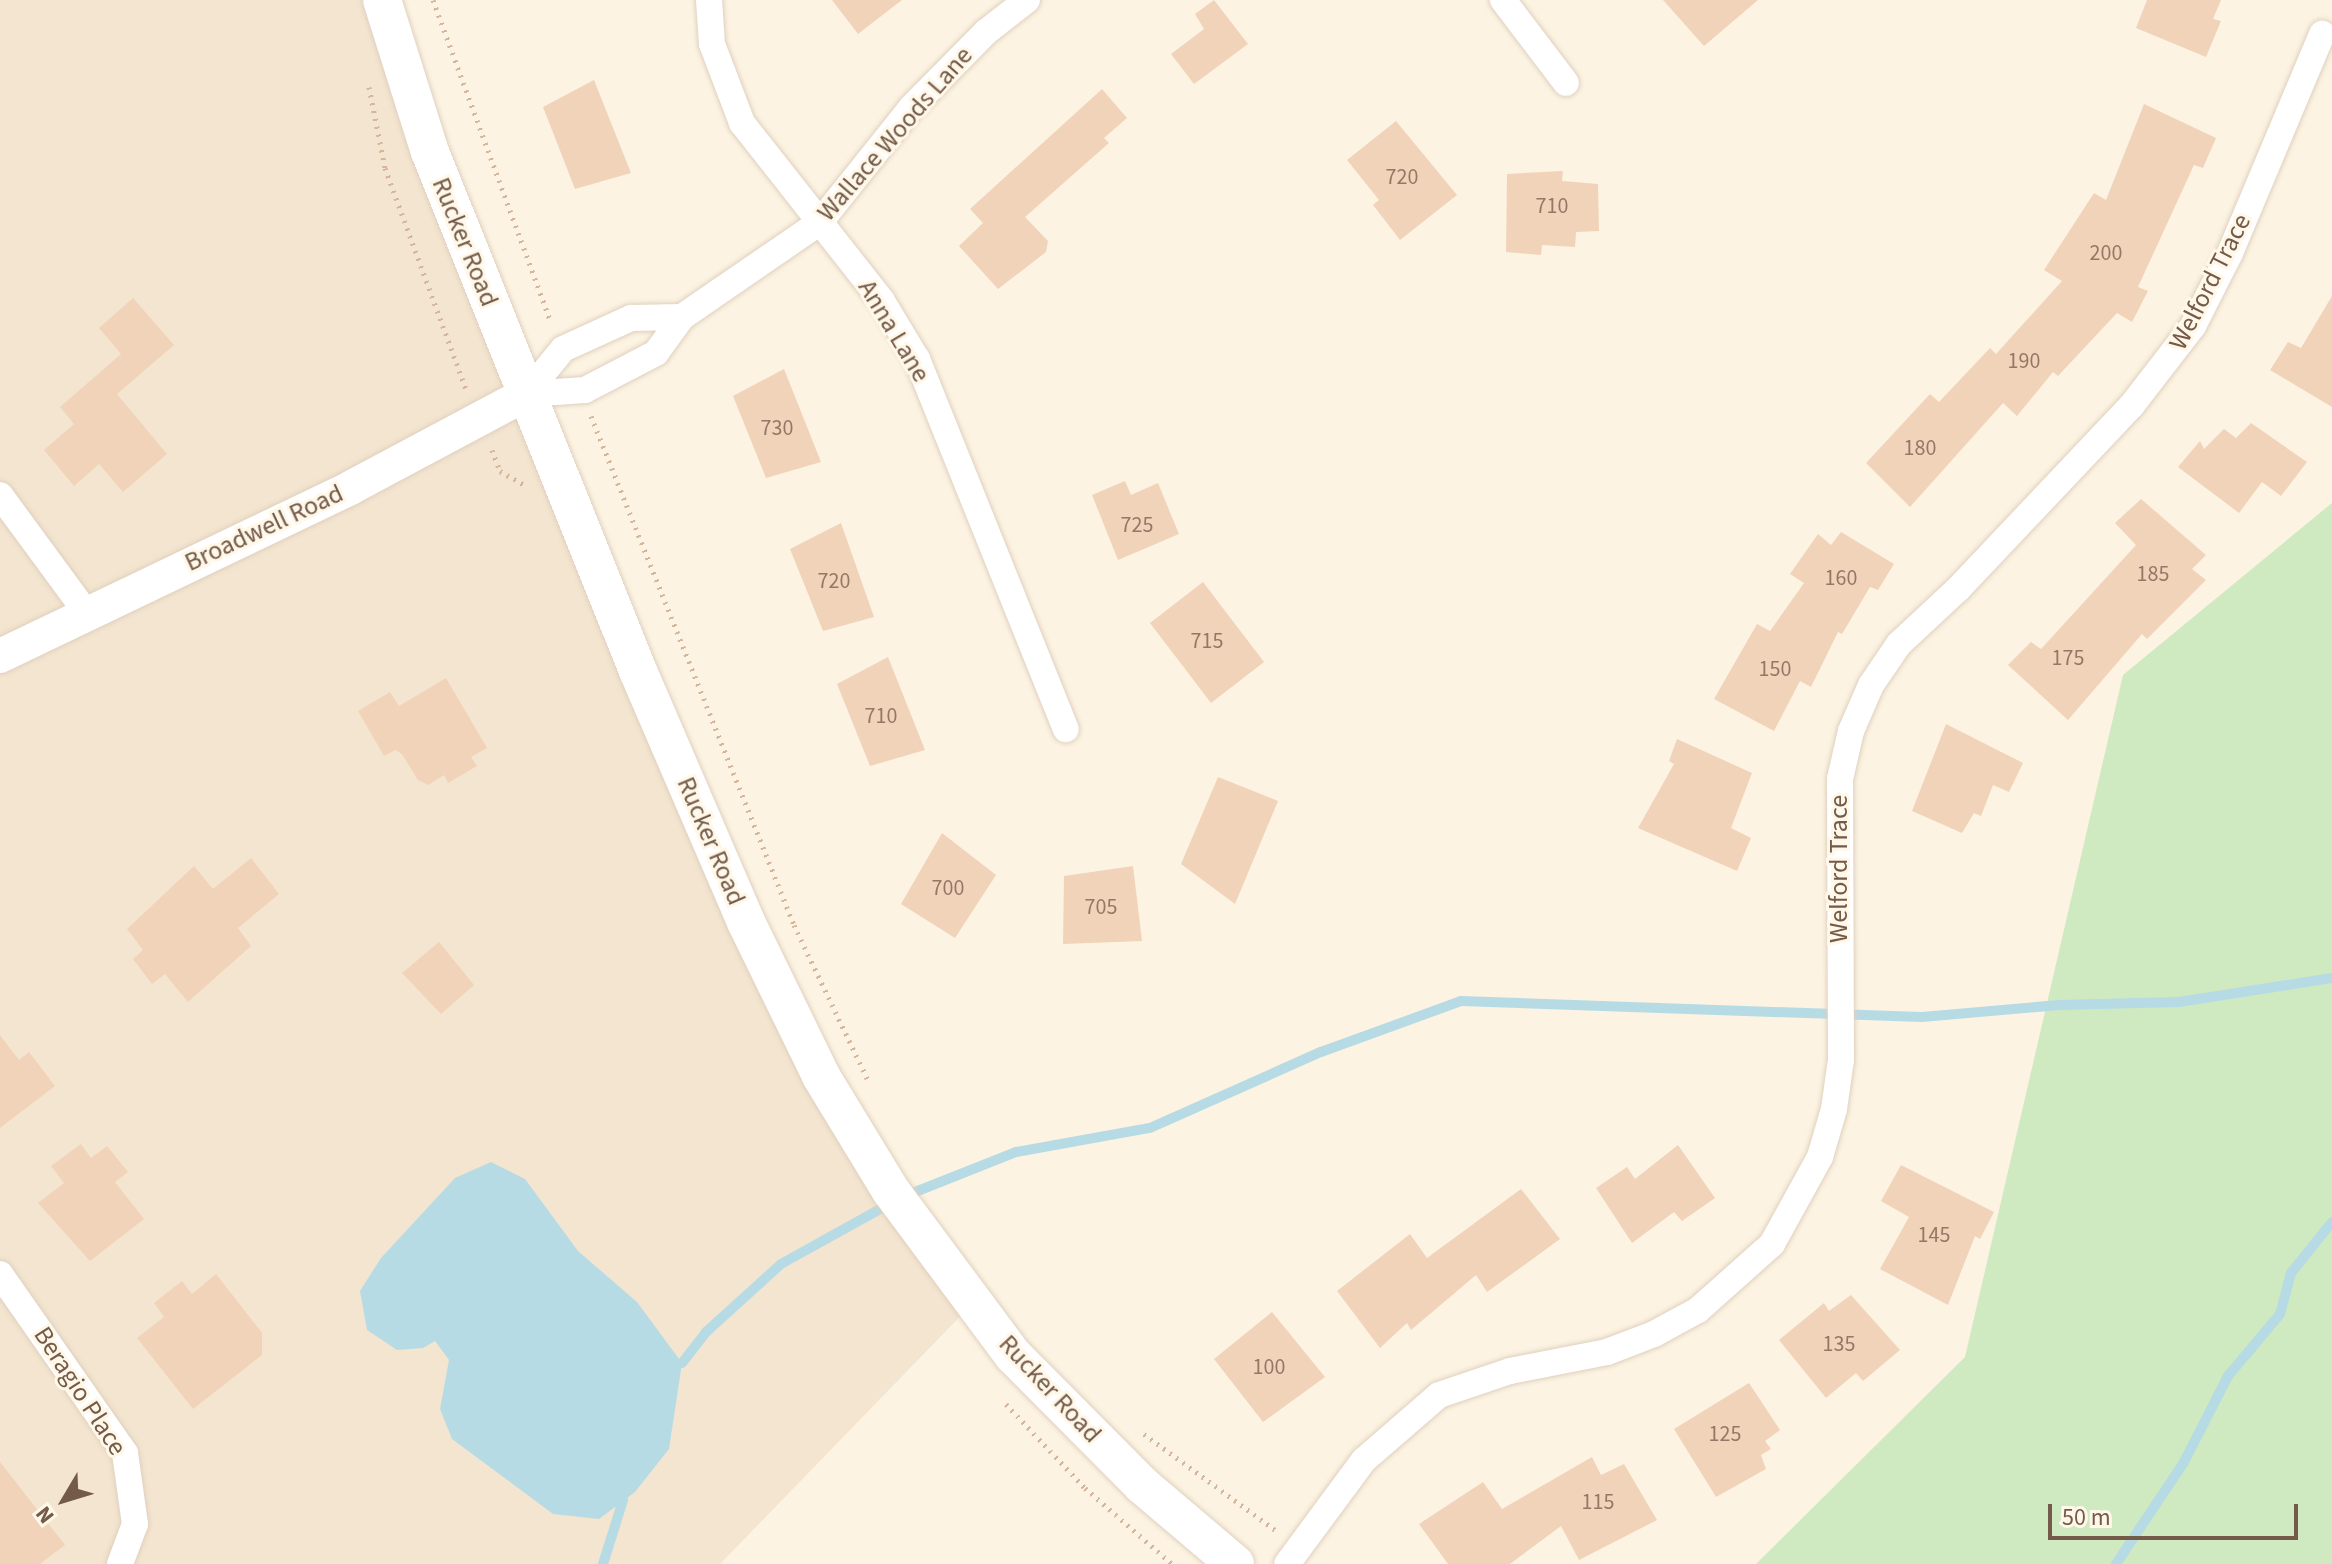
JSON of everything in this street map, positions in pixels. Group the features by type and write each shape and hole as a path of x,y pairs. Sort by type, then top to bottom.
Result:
{"main road":[{"name":"Rucker Road","path":"382,0 430,152 526,394 746,922 791,1020 846,1120 891,1191 1013,1355 1142,1485 1235,1564"}],"street":[{"name":"Anna Lane","path":"709,0 712,44 742,123 882,301 917,359 1066,729"},
{"name":"Wallace Woods Lane","path":"526,394 580,390 656,353 682,317 820,222 911,108 986,32 1027,0"},
{"path":"1503,0 1566,83"},
{"name":"Welford Trace","path":"1293,1556 1364,1460 1439,1395 1510,1371 1607,1352 1654,1334 1728,1288 1772,1244 1815,1168 1834,1109 1841,1060 1840,779 1851,731 1871,685 1899,644 1958,589 2132,405 2193,326 2230,253 2322,34"},
{"path":"526,394 563,349 631,318 682,317"},
{"name":"Broadwell Road","path":"0,656 86,612 352,487 526,394"},
{"path":"0,495 86,612"},
{"name":"Beragio Place","path":"0,1274 125,1453 135,1524 120,1564"}],"path":[{"path":"433,0 563,349"},
{"path":"580,390 794,925 861,1056 873,1094"},
{"path":"1137,1428 1293,1556"}],"shaded area":[{"path":"0,0 398,0 513,356 804,1045 976,1300 720,1564 0,1564"}],"green space":[{"path":"2332,503 2332,1564 1756,1564 1965,1357 2123,675"}],"water":[{"path":"491,1162 525,1179 578,1251 637,1302 682,1363 669,1449 635,1492 599,1519 553,1514 452,1439 440,1409 449,1360 435,1341 423,1348 397,1350 367,1330 360,1291 381,1258 455,1178"}],"building":[{"path":"832,0 902,0 858,34"},
{"path":"1214,0 1248,44 1194,84 1171,54 1204,29 1195,14"},
{"path":"1663,0 1758,0 1704,46"},
{"path":"2147,0 2221,0 2213,19 2221,21 2206,57 2136,28"},
{"path":"594,80 631,173 575,189 543,107"},
{"path":"1102,89 1127,118 1104,138 1109,143 1025,217 1048,241 1046,252 998,289 959,246 983,223 970,209"},
{"path":"2144,104 2216,138 2203,168 2194,165 2138,287 2148,291 2132,322 2117,313 2058,376 2053,372 2017,416 2003,403 1910,507 1866,463 1930,394 1939,402 1990,348 1996,354 2062,281 2044,270 2094,193 2106,200"},
{"path":"1396,121 1457,195 1400,240 1373,205 1379,200 1347,160"},
{"path":"1563,171 1562,181 1598,184 1599,231 1576,232 1575,247 1542,245 1541,255 1506,252 1507,174"},
{"path":"2332,296 2332,407 2270,370 2288,342 2301,348"},
{"path":"133,298 174,345 117,394 167,454 123,492 99,464 74,486 44,450 74,424 60,407 121,354 99,328"},
{"path":"784,369 821,462 766,478 733,396"},
{"path":"2251,423 2307,462 2281,496 2262,482 2239,513 2178,467 2200,441 2204,449 2224,429 2236,438"},
{"path":"1125,481 1131,495 1158,483 1179,534 1118,560 1092,495"},
{"path":"2141,499 2206,555 2192,569 2206,580 2147,639 2142,634 2068,720 2008,665 2031,642 2041,649 2136,545 2115,523"},
{"path":"841,523 874,617 823,631 790,549"},
{"path":"1841,532 1894,564 1878,590 1870,587 1842,634 1838,632 1811,687 1800,681 1774,731 1714,699 1757,624 1770,631 1804,583 1790,574 1818,534 1831,545"},
{"path":"1203,582 1264,662 1211,703 1150,623"},
{"path":"888,657 925,750 870,766 837,684"},
{"path":"446,678 487,748 471,757 477,766 448,783 444,775 428,785 418,780 402,754 395,750 384,756 358,711 390,692 399,706"},
{"path":"1946,724 2023,763 2009,792 1993,785 1981,816 1974,813 1962,833 1912,811"},
{"path":"1677,739 1752,773 1731,828 1751,838 1737,871 1638,828 1674,764 1669,761"},
{"path":"1218,777 1278,801 1235,904 1181,864"},
{"path":"942,833 996,875 955,938 901,904"},
{"path":"251,858 279,894 238,928 251,946 188,1002 165,974 152,984 133,959 143,950 127,929 194,866 213,889"},
{"path":"1133,866 1142,941 1063,944 1064,876"},
{"path":"439,942 474,985 441,1014 402,973"},
{"path":"0,1035 19,1060 29,1052 55,1086 0,1128"},
{"path":"81,1144 91,1158 107,1146 128,1172 115,1182 144,1219 90,1261 38,1203 64,1183 51,1166"},
{"path":"1678,1145 1715,1198 1682,1221 1674,1212 1632,1243 1596,1188 1627,1167 1635,1179"},
{"path":"1901,1165 1994,1212 1980,1239 1975,1236 1948,1305 1880,1269 1909,1217 1881,1201"},
{"path":"1521,1189 1560,1239 1487,1292 1476,1275 1411,1330 1407,1323 1380,1348 1337,1291 1410,1234 1427,1258"},
{"path":"216,1274 262,1333 262,1355 193,1409 137,1338 164,1317 154,1303 182,1281 192,1294"},
{"path":"1851,1295 1900,1350 1863,1381 1856,1373 1826,1398 1779,1340 1824,1303 1829,1311"},
{"path":"1272,1312 1325,1377 1263,1422 1214,1359"},
{"path":"1749,1383 1780,1430 1765,1441 1771,1449 1761,1455 1766,1469 1716,1497 1674,1429"},
{"path":"1592,1457 1601,1475 1624,1464 1657,1520 1579,1560 1561,1526 1510,1564 1448,1564 1419,1524 1483,1482 1502,1509"},
{"path":"0,1462 65,1545 40,1564 0,1564"}],"waterway":[{"path":"905,1196 1016,1152 1150,1128 1321,1052 1461,1001 1922,1017 2059,1005 2179,1002 2332,978"},
{"path":"682,1363 706,1332 781,1264 891,1203"},
{"path":"2116,1564 2184,1462 2228,1376 2280,1314 2291,1273 2332,1222"},
{"path":"603,1564 623,1500"}]}
